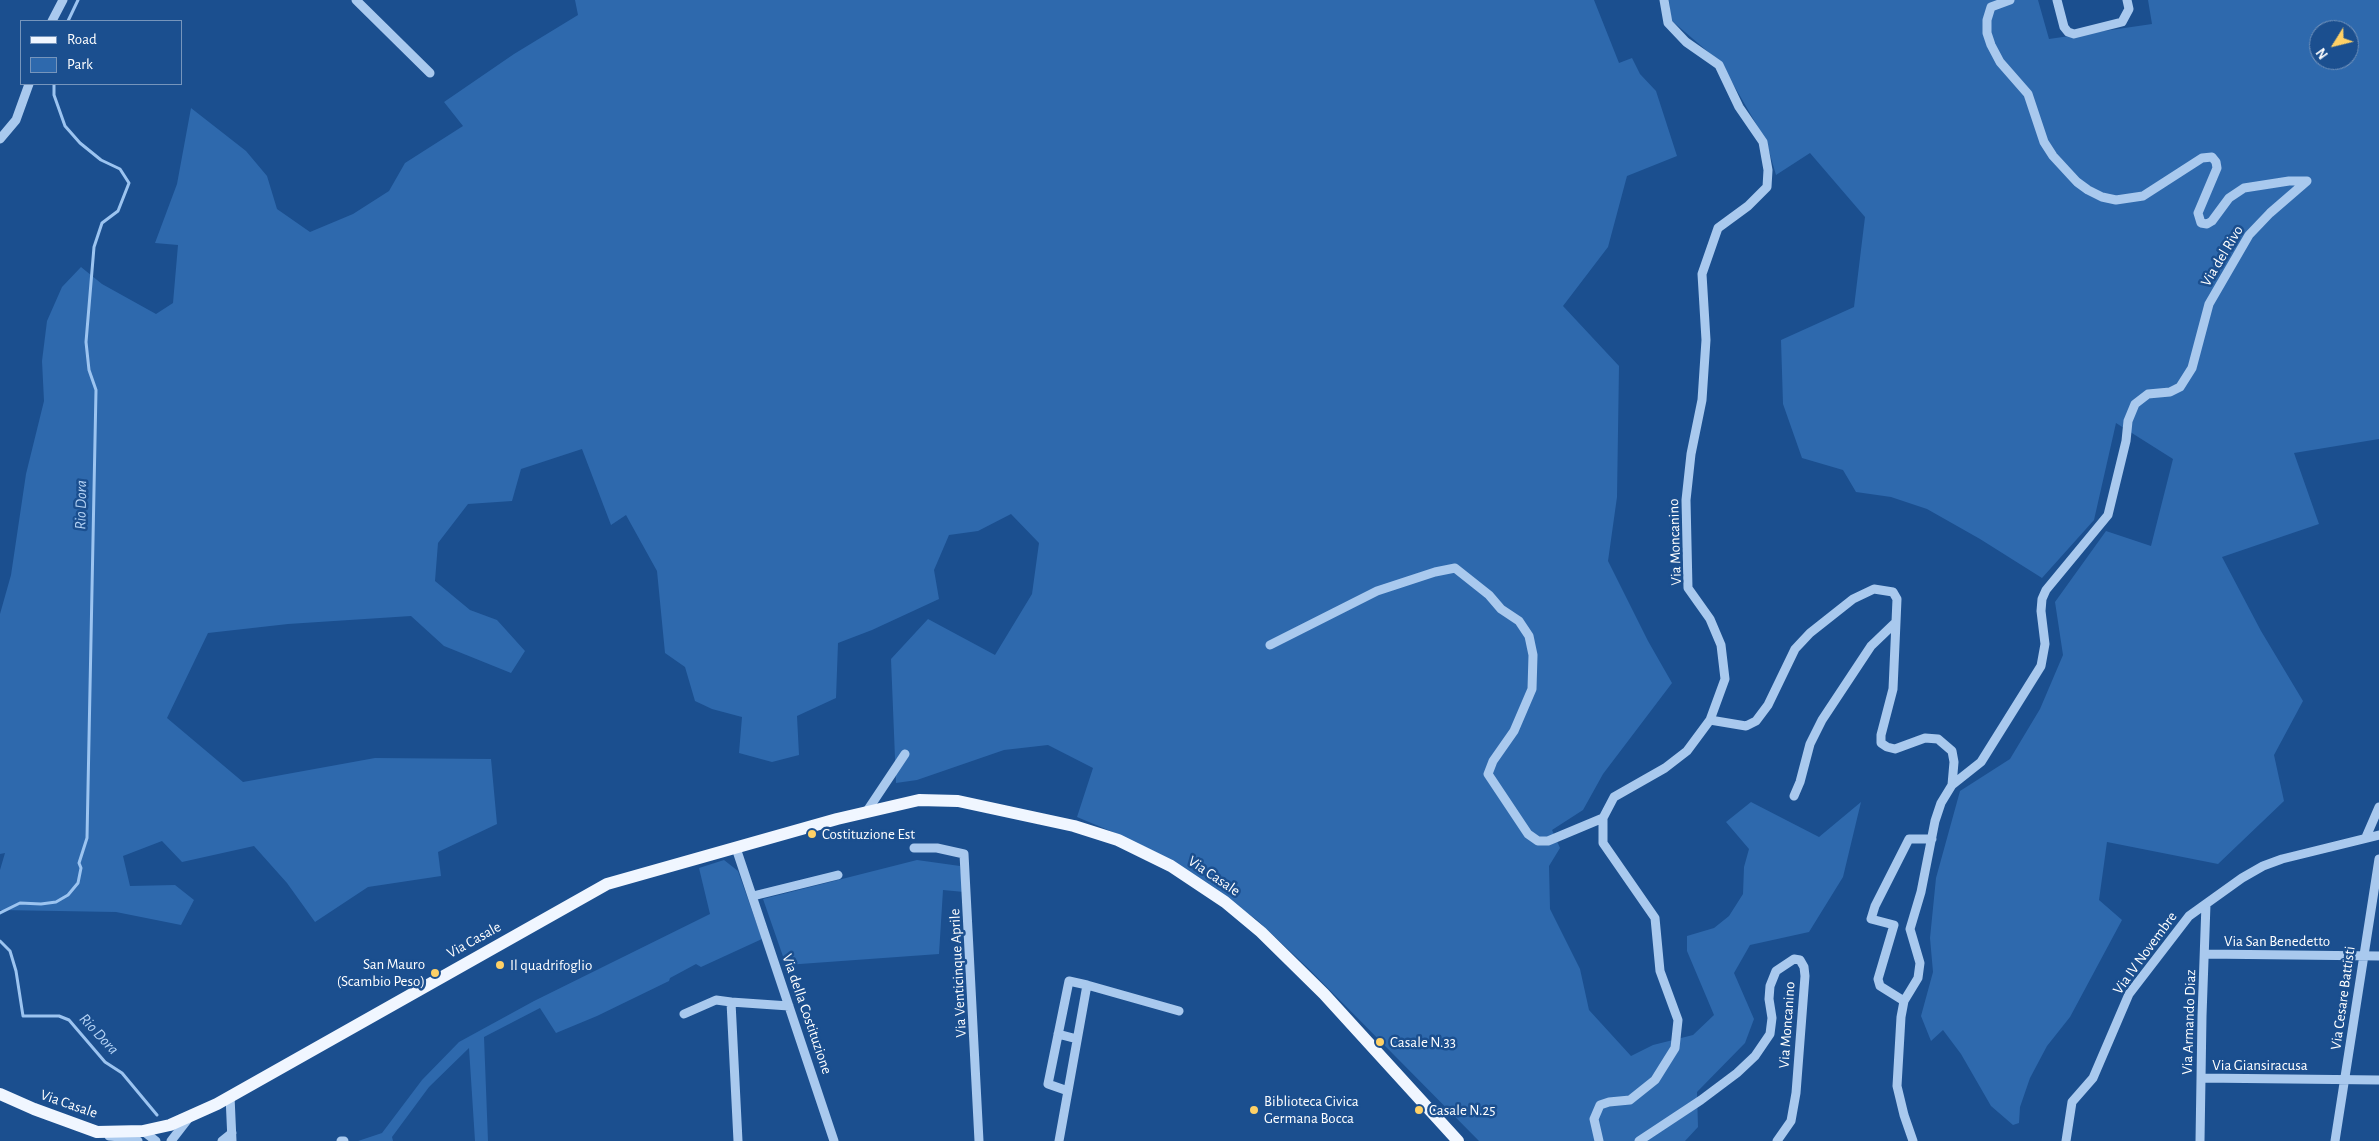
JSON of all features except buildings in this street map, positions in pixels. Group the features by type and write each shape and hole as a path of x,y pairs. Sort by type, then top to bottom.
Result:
{"main road":[{"name":"Via Casale","path":"0,1094 34,1109 97,1132 140,1136 189,1118 230,1096 607,884 867,811 919,800 958,801 1074,826 1118,840 1171,866 1226,902 1261,932 1324,994 1458,1141"}],"street":[{"path":"53,20 63,0"},
{"path":"356,0 430,73"},
{"name":"Via Moncanino","path":"1602,818 1614,797 1665,768 1687,751 1710,720 1725,679 1721,645 1710,619 1688,588 1686,500 1691,454 1702,400 1706,340 1702,274 1718,228 1748,206 1767,187 1768,170 1763,142 1739,106 1719,65 1686,42 1668,23 1664,0"},
{"name":"Via del Rivo","path":"1952,785 1981,762 2041,666 2045,644 2042,599 2046,590 2096,532 2108,514 2126,441 2128,421 2136,404 2148,394 2170,392 2180,387 2192,368 2209,304 2249,235 2270,213 2307,181 2289,181 2244,188 2229,198 2212,221 2207,224 2201,223 2198,213 2217,168 2216,162 2212,157 2202,158 2143,196 2116,200 2102,197 2088,190 2077,182 2053,156 2044,142 2028,94 2000,62 1991,45 1987,33 1987,20 1991,6 2010,0"},
{"path":"2057,0 2064,27 2068,32 2074,34 2122,22 2128,8 2127,0"},
{"path":"0,139 16,120 29,85"},
{"path":"1270,645 1378,590 1435,572 1455,568 1488,595 1501,610 1519,621 1529,636 1533,655 1532,689 1514,731 1493,761 1488,774 1528,834 1538,841 1548,841 1602,818 1603,844 1655,918 1660,971 1678,1020 1675,1048 1655,1080 1630,1100 1604,1103 1596,1110 1594,1118 1599,1141"},
{"path":"1710,720 1746,726 1756,721 1768,705 1796,649 1810,633 1853,599 1874,589 1893,592 1897,599 1893,689 1881,735 1882,743 1887,747 1895,749 1926,738 1938,739 1952,751 1954,762 1952,785 1941,803 1935,821 1921,892 1910,929 1920,963 1918,978 1904,1001 1897,1086 1913,1141"},
{"path":"1794,796 1800,782 1810,744 1822,720 1871,646 1896,622"},
{"path":"867,811 905,754"},
{"path":"2366,837 2379,807"},
{"name":"Via IV Novembre","path":"2066,1141 2072,1102 2093,1078 2129,994 2189,916 2242,878 2263,866 2282,859 2379,835"},
{"path":"1904,1001 1880,986 1878,979 1894,926 1871,919 1875,906 1909,839 1932,839"},
{"name":"Via della Costituzione","path":"736,848 834,1141"},
{"name":"Via Venticinque Aprile","path":"914,848 937,848 964,854 979,1141"},
{"name":"Via Cesare Battisti","path":"2335,1141 2379,859"},
{"path":"753,896 838,875"},
{"name":"Via Armando Diaz","path":"2200,1141 2206,904"},
{"name":"Via San Benedetto","path":"2205,954 2379,956"},
{"name":"Via Moncanino","path":"1639,1141 1701,1100 1737,1073 1754,1056 1770,1034 1772,1018 1769,999 1773,979 1782,966 1794,959 1800,960 1804,967 1805,976 1796,1093 1791,1121 1777,1141"},
{"path":"1068,1091 1048,1084 1069,981 1178,1011"},
{"path":"1059,1141 1087,985"},
{"path":"684,1014 698,1004 716,1000 789,1006"},
{"path":"731,1002 738,1141"},
{"path":"1058,1034 1077,1039"},
{"name":"Via Giansiracusa","path":"2201,1078 2379,1080"},
{"path":"222,1141 232,1137 230,1096"},
{"path":"172,1141 189,1118"},
{"path":"140,1136 156,1141"}],"green space":[{"path":"575,0 1594,0 1619,63 1632,58 1640,74 1656,91 1677,156 1627,176 1608,247 1563,306 1619,366 1617,497 1608,561 1648,641 1672,683 1603,774 1583,810 1552,830 1560,848 1549,866 1550,909 1580,969 1589,1010 1631,1056 1653,1045 1693,1035 1714,1015 1687,951 1687,936 1714,928 1729,916 1743,894 1744,867 1749,849 1726,822 1751,802 1819,837 1861,802 1843,877 1809,932 1750,945 1734,973 1754,1019 1745,1043 1697,1092 1698,1127 1685,1141 1479,1141 1310,970 1257,920 1172,860 1077,817 1093,768 1048,745 1004,750 917,780 896,783 891,659 928,619 995,655 1032,594 1039,543 1011,514 978,531 949,535 934,570 939,599 872,630 838,643 836,698 797,716 799,755 772,762 739,753 742,717 712,709 695,701 685,667 665,653 657,571 626,515 611,525 582,449 521,469 512,501 468,504 438,543 435,581 470,610 497,620 525,651 511,673 444,646 411,616 288,624 208,633 167,718 243,782 375,758 491,759 497,824 438,852 441,876 368,887 315,922 287,883 254,846 182,862 162,841 123,856 130,886 175,885 194,900 181,925 116,912 0,910 0,870 5,853 0,854 0,614 11,575 26,474 44,401 42,361 47,321 62,287 81,267 102,284 156,314 173,303 178,245 155,243 177,184 191,108 246,151 267,176 277,209 310,232 353,214 389,191 405,163 463,126 444,102 514,54 578,15"},
{"path":"1669,0 2038,0 2049,39 2152,24 2148,0 2379,0 2379,439 2294,453 2319,524 2222,557 2261,631 2303,701 2274,755 2284,801 2218,864 2107,842 2099,900 2122,920 2070,1017 2047,1046 2030,1078 2020,1107 2019,1123 2013,1125 1991,1106 1961,1054 1943,1030 1931,1041 1921,1016 1933,972 1930,938 1936,878 1960,791 2010,759 2040,709 2063,655 2055,602 2106,531 2151,546 2173,459 2116,423 2094,520 2042,578 1980,539 1927,509 1891,497 1856,492 1843,470 1802,458 1783,404 1781,340 1854,307 1865,217 1810,153 1776,175 1766,141 1721,63 1671,20"},
{"path":"724,860 738,871 762,939 701,967 696,964 670,978 669,981 597,1016 556,1033 540,1008 484,1037 488,1141 475,1141 469,1048 429,1087 392,1137 393,1141 358,1141 382,1133 422,1080 459,1042 534,1001 710,914 699,868"},
{"path":"917,860 960,866 964,892 943,890 939,954 786,965 763,899"}],"waterway":[{"name":"Rio Dora","path":"68,20 78,0"},
{"name":"Rio Dora","path":"0,913 20,903 41,904 56,902 68,895 78,883 81,868 79,863 87,838 96,390 89,370 86,342 94,247 102,223 118,211 129,183 120,169 101,160 80,143 65,126 54,95 54,85"},
{"name":"Rio Dora","path":"0,941 10,951 16,971 23,1016 59,1016 69,1020 105,1062 122,1073 157,1115"}],"place":[{"name":"Costituzione Est","path":"812,834"},
{"name":"Il quadrifoglio","path":"500,965"},
{"name":"San Mauro (Scambio Peso)","path":"435,973"},
{"name":"Casale N.33","path":"1380,1042"},
{"name":"Biblioteca Civica Germana Bocca","path":"1254,1110"},
{"name":"Casale N.25","path":"1419,1110"}]}
